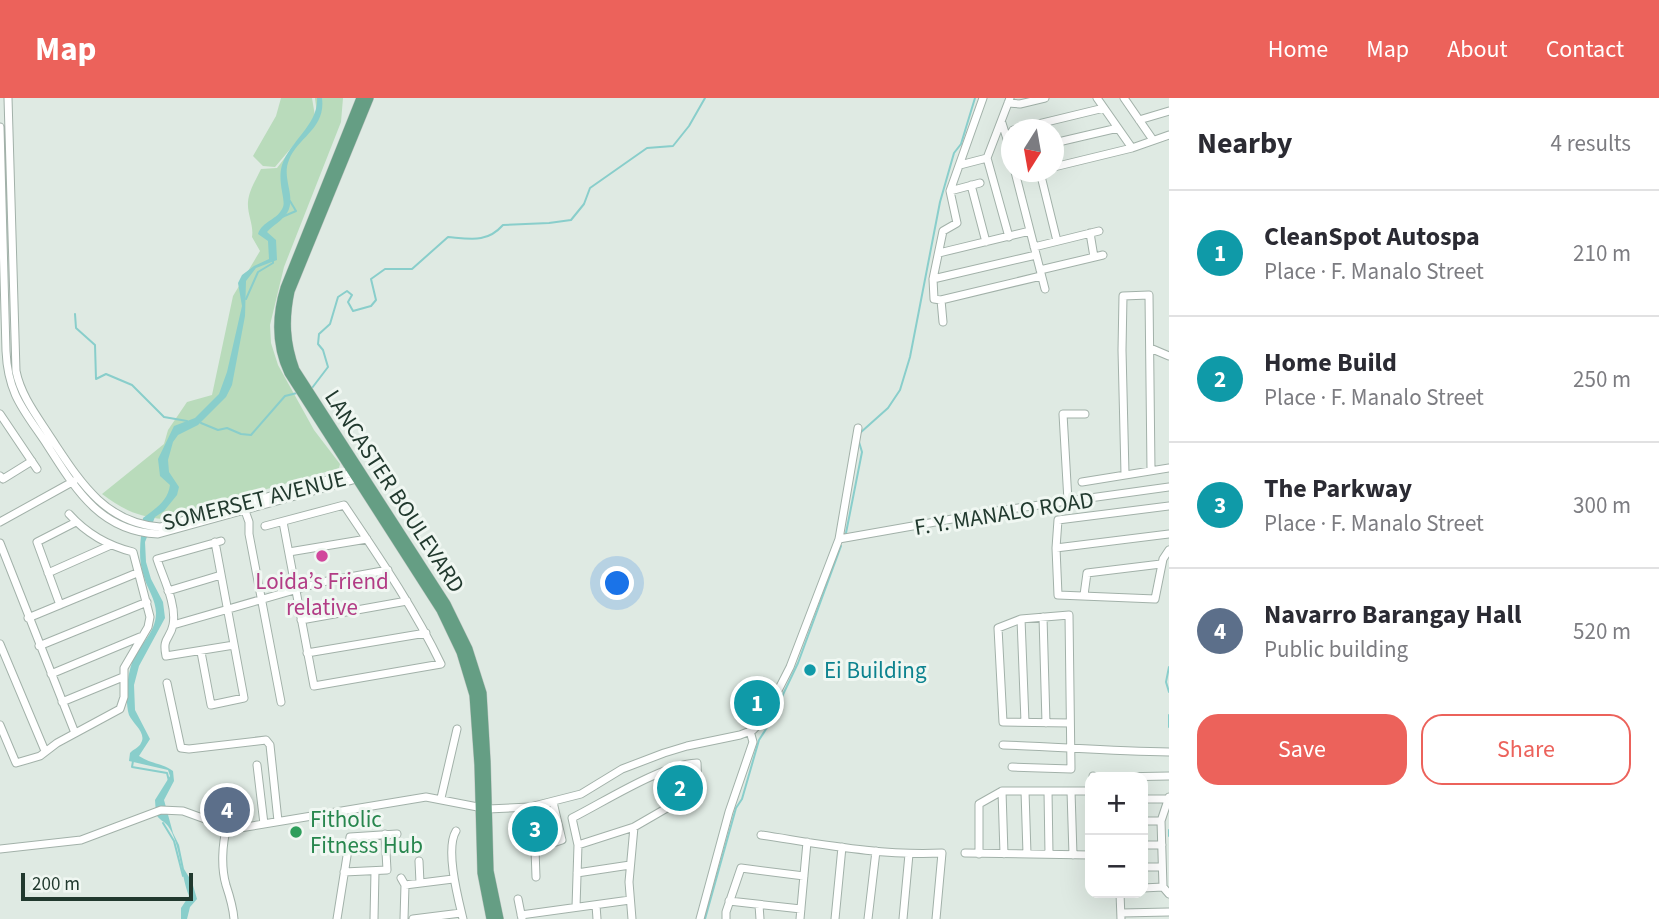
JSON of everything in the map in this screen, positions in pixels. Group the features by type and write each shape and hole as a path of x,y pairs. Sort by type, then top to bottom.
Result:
{"main road":[{"name":"LANCASTER BOULEVARD","path":"364,102 295,261 278,320 281,349 289,373 441,610 461,652 474,695 490,880 499,919"},
{"name":"LANCASTER BOULEVARD","path":"484,808 482,873 491,919"}],"street":[{"name":"SOMERSET AVENUE","path":"4,191 8,98"},
{"path":"933,279 1094,232 1098,256 941,300 934,299 933,279 943,231 957,223 950,191 983,98"},
{"path":"1003,119 1009,101 1020,104 1045,98"},
{"path":"1097,98 1132,148"},
{"path":"1128,99 1153,140"},
{"path":"1057,119 1104,108"},
{"path":"1139,120 1169,111"},
{"path":"1001,124 987,158 1009,237"},
{"name":"SOMERSET AVENUE","path":"0,127 19,387 74,481 120,517 138,527 152,530 244,510 357,476"},
{"path":"1064,141 1118,128"},
{"path":"1064,165 1132,148 1169,135"},
{"path":"960,164 987,158"},
{"path":"1018,182 1045,289"},
{"path":"1042,182 1057,241"},
{"path":"950,191 980,183"},
{"path":"971,185 986,242"},
{"path":"939,253 1031,231"},
{"path":"1125,474 1123,296 1149,295 1150,470"},
{"path":"941,300 943,322"},
{"path":"1150,348 1169,356"},
{"path":"0,414 34,465 3,479 0,476"},
{"path":"1068,502 1063,414 1085,414"},
{"path":"0,849 81,841 153,813 169,810 183,811 227,827 240,828 426,797 484,808 515,810 581,794 622,769 664,753 750,731 763,720 790,667 839,540 858,428"},
{"path":"1082,482 1169,468"},
{"path":"0,522 74,481"},
{"name":"F. Y. MANALO ROAD","path":"839,540 1003,510 1169,487"},
{"path":"265,526 344,505 407,601 441,664 314,686 283,522"},
{"path":"1169,506 1058,520 1058,593 1060,596 1155,598 1161,564 1169,550"},
{"path":"244,510 250,527 249,534 281,702"},
{"path":"0,725 16,763 34,759 120,709 124,698 123,677 128,658 150,621 133,552 111,545 76,522 69,514"},
{"path":"60,605 37,542 76,522"},
{"path":"1056,548 1169,534"},
{"path":"289,552 367,539"},
{"path":"201,652 211,705 244,698 221,575 218,541 157,559 172,605 173,625 163,645 166,656 234,645"},
{"path":"0,543 3,561 75,733"},
{"path":"48,573 111,545"},
{"path":"1084,595 1087,573 1161,564"},
{"path":"173,625 323,582 388,570"},
{"path":"28,618 137,573"},
{"path":"167,592 221,575"},
{"path":"301,620 407,601"},
{"path":"39,646 147,602"},
{"path":"1012,767 1071,769 1069,615 1021,619 998,628 1003,722 1070,723"},
{"path":"1044,617 1046,723"},
{"path":"1021,619 1025,722"},
{"path":"307,653 426,633"},
{"path":"51,674 140,637"},
{"path":"0,644 45,751"},
{"path":"62,702 123,677"},
{"path":"167,683 181,748 266,740 270,745 278,821"},
{"path":"441,798 457,729"},
{"path":"700,919 729,812 753,742 750,731"},
{"path":"1003,745 1169,752"},
{"path":"576,907 578,845 572,818 662,773 682,765 697,763 698,790 634,827 578,845"},
{"path":"257,765 264,824"},
{"path":"1148,776 1169,776"},
{"path":"1002,791 1004,854"},
{"path":"979,854 979,804 1002,791 1085,791"},
{"path":"1025,791 1027,854"},
{"path":"1048,791 1049,855"},
{"path":"1071,791 1073,855"},
{"path":"1148,799 1169,798 1161,821 1162,867 1166,891 1148,889"},
{"path":"536,877 534,849 562,841 553,802"},
{"path":"1148,821 1161,821"},
{"path":"227,827 224,844 225,883 232,898 234,919"},
{"path":"632,919 630,900 634,827"},
{"path":"413,919 462,916 453,879 453,841 456,831"},
{"path":"344,872 387,870 385,834"},
{"path":"337,919 350,837 397,834"},
{"path":"761,835 876,851 942,853 936,919"},
{"path":"800,919 807,842"},
{"path":"1148,845 1162,845"},
{"path":"835,919 842,847"},
{"path":"868,919 876,851"},
{"path":"965,853 1085,855"},
{"path":"903,919 909,854"},
{"path":"419,861 419,883"},
{"path":"577,873 631,865"},
{"path":"1148,867 1162,867"},
{"path":"726,919 729,901 741,868 804,876"},
{"path":"374,919 375,871"},
{"path":"404,919 403,882 453,879"},
{"path":"1120,898 1121,916 1169,912"},
{"path":"518,899 522,917 630,900"},
{"path":"729,901 801,909"},
{"path":"596,905 597,919"},
{"path":"760,905 760,919"}],"green space":[{"path":"281,98 312,98 315,116 315,98 343,98 341,122 284,267 270,325 271,343 278,365 314,430 340,464 339,468 163,519 138,514 102,494 164,444 168,430 187,402 212,395 233,296 260,251 252,237 248,206 250,193 261,169 277,168 303,134 275,167 263,166 253,156 276,116"}],"water":[{"path":"317,98 322,98 320,118 293,152 287,167 290,207 285,216 267,232 276,240 277,260 256,268 246,281 245,316 232,385 226,397 198,425 178,435 173,442 168,460 169,472 179,487 177,495 164,511 155,517 145,542 146,562 163,602 165,618 139,666 134,685 135,710 150,739 139,756 173,771 174,781 164,800 184,869 192,882 197,899 190,907 187,919 181,919 181,908 189,896 172,833 156,814 155,800 170,776 168,770 129,761 130,753 139,746 142,736 129,715 128,677 134,659 153,628 156,613 155,603 142,570 140,548 143,518 161,504 169,491 170,485 160,476 158,459 174,426 195,418 219,394 227,372 242,306 238,283 242,275 269,259 268,241 258,234 283,207 280,178 282,165 314,116"}],"waterway":[{"path":"312,388 328,367 323,350 318,344 319,334 330,324 338,297 347,291 352,295 348,302 353,311 371,306 376,300 371,279 385,269 412,269 448,237 478,238 491,235 503,225 571,220 584,204 590,188 647,148 673,146 689,126 705,98"},
{"path":"860,433 888,408 900,390 910,357 940,202 954,153 961,144 975,98"},
{"path":"282,217 296,211 290,201"},
{"path":"246,299 258,272 273,263 273,260"},
{"path":"75,314 76,328 95,345 96,379 106,374 132,385 164,417 187,421"},
{"path":"201,423 218,430 227,428 251,435 285,396 297,393"},
{"path":"846,533 862,452 859,442"},
{"path":"705,919 736,808 742,799 759,740 798,663 841,546"},
{"path":"1169,667 1166,682 1169,692"},
{"path":"1169,715 1169,727"},
{"path":"133,761 132,767 167,773 169,781"},
{"path":"163,823 174,841 183,876"},
{"path":"1169,830 1169,836"}],"place":[{"name":"Loida’s Friend relative","path":"322,556"},
{"name":"Ei Building","path":"810,670"},
{"name":"CleanSpot Autospa","path":"757,703"},
{"name":"Home Build","path":"680,788"},
{"name":"Navarro Barangay Hall","path":"227,810"},
{"name":"The Parkway","path":"535,829"},
{"name":"Fitholic Fitness Hub","path":"296,832"}]}
